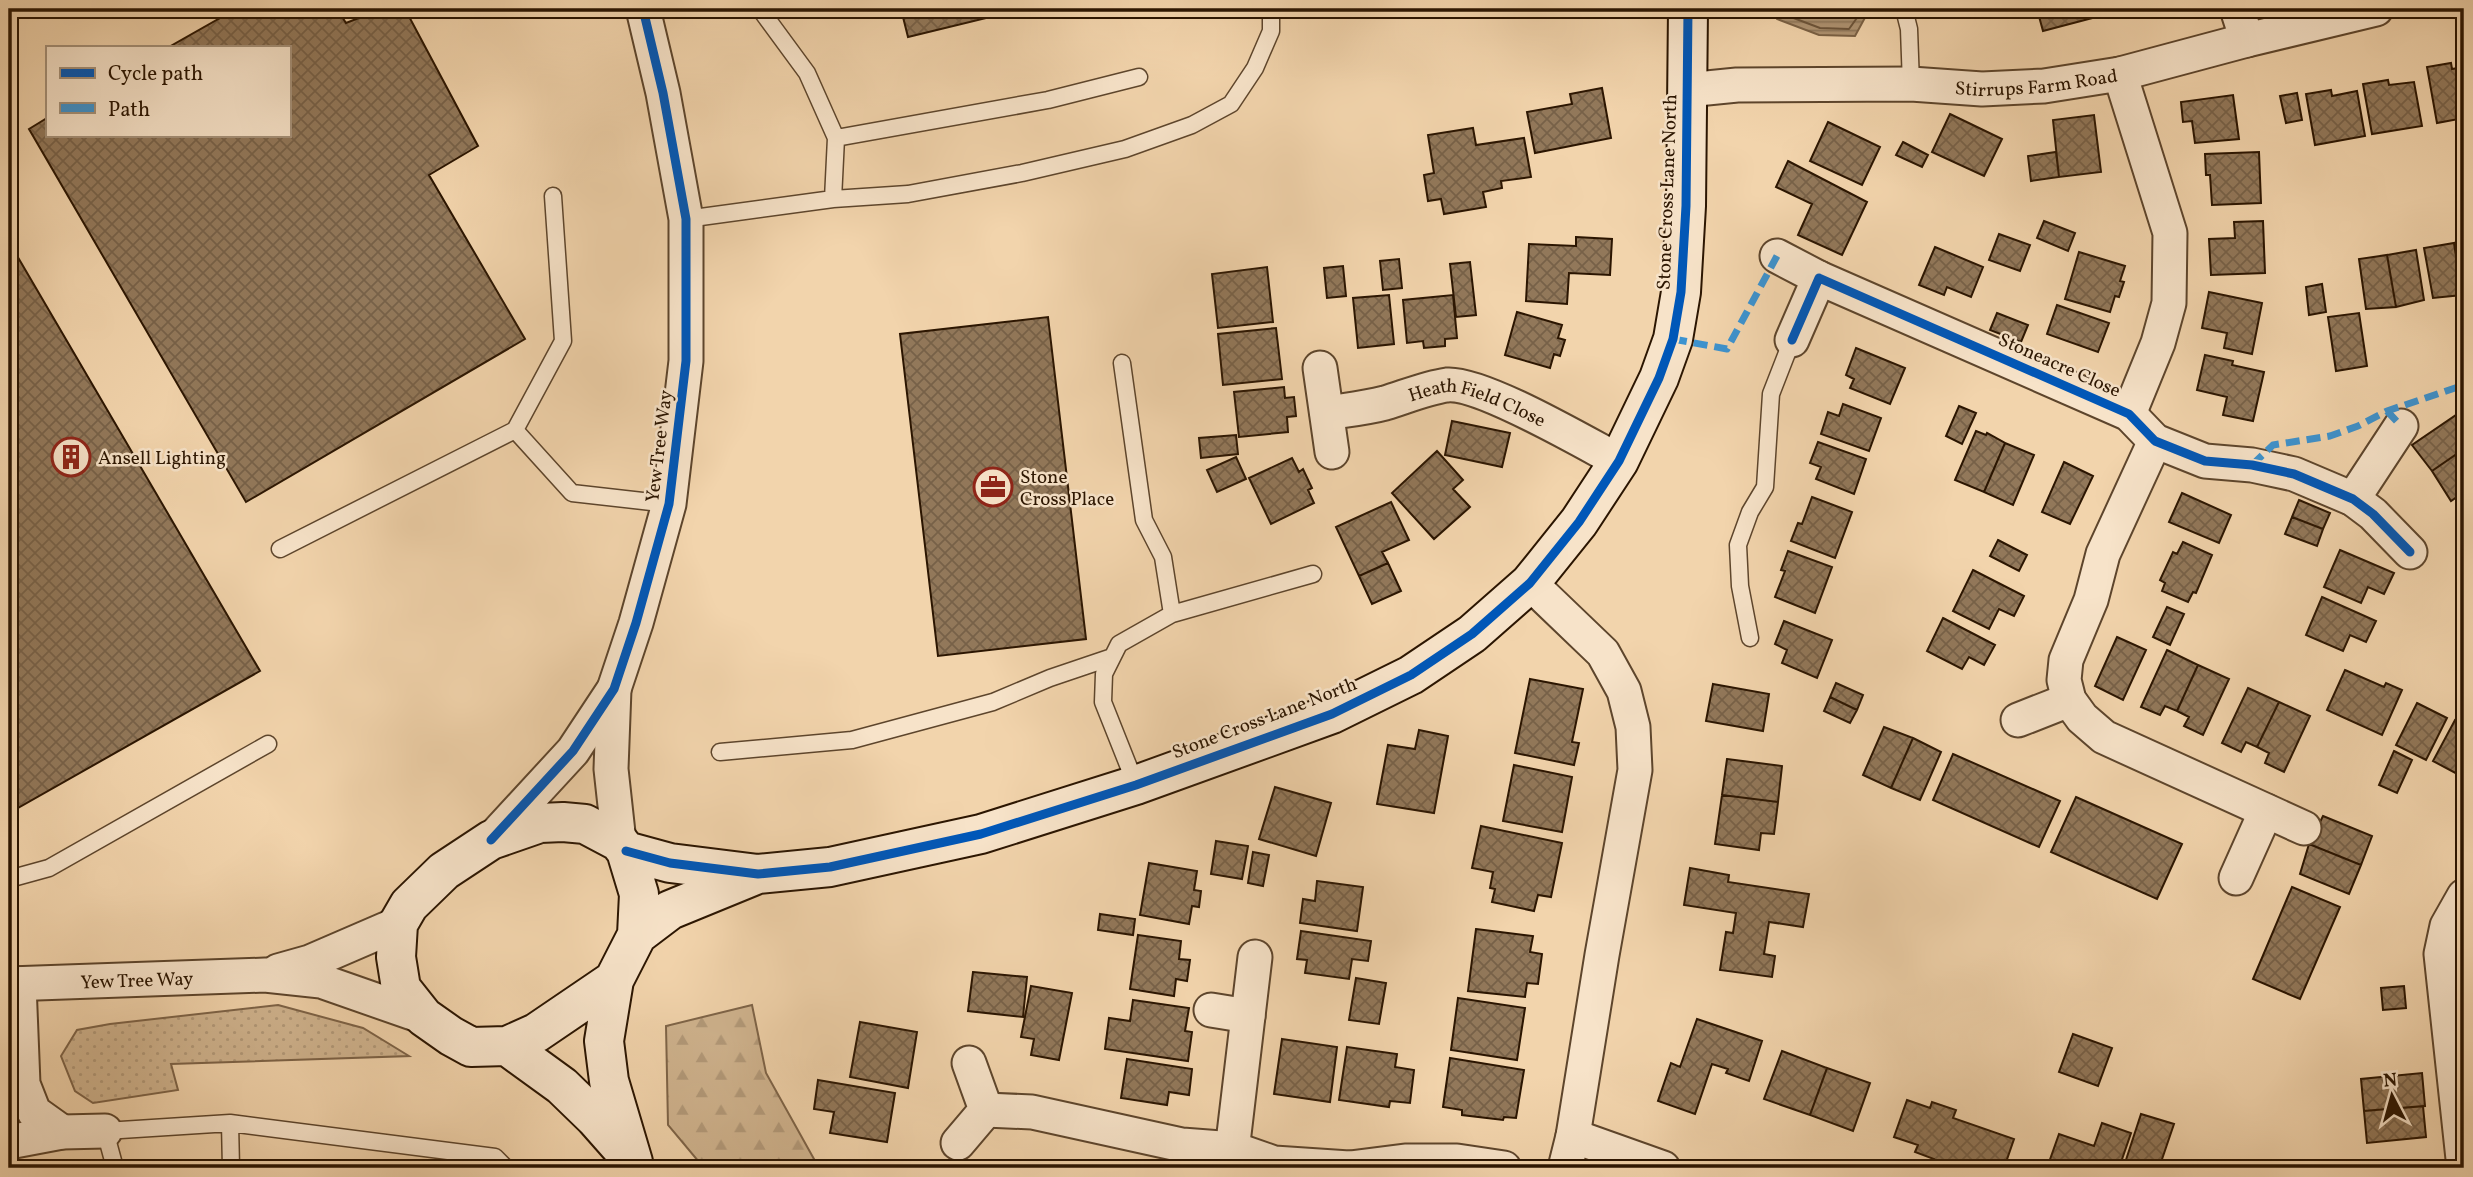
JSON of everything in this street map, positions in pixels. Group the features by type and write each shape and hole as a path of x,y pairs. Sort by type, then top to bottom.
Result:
{"street":[{"name":"Yew Tree Way","path":"491,839 573,751 614,689 636,624 669,504 686,361 686,219 663,93 643,9"},
{"name":"Stone Cross Lane North","path":"622,846 670,863 758,874 830,867 981,835 1136,785 1332,714 1411,675 1472,634 1530,583 1579,522 1619,461 1659,378 1673,339 1681,292 1685,235 1688,9"},
{"name":"Stirrups Farm Road","path":"1688,90 1737,86 1911,84 1982,89 2044,86 2120,74 2242,24 2376,9"},
{"name":"Stoneacre Close","path":"2120,74 2170,233 2169,303 2158,343 2129,414"},
{"name":"Stoneacre Close","path":"1777,256 1819,278 2129,414 2155,441 2204,461 2252,465 2294,474 2353,499 2373,514 2410,552"},
{"path":"1792,340 1819,278"},
{"path":"1320,368 1332,452"},
{"name":"Heath Field Close","path":"1326,413 1374,405 1449,385 1464,387 1481,391 1619,461"},
{"path":"2353,499 2402,426"},
{"path":"2155,441 2102,554 2091,600 2066,660 2064,680 2068,699 2082,718 2104,737 2304,828"},
{"path":"1530,583 1602,653 1624,691 1633,727 1635,770 1573,1136 1565,1168"},
{"name":"Yew Tree Way","path":"614,689 611,769 622,846"},
{"path":"2018,720 2068,699"},
{"path":"2236,878 2266,811"},
{"path":"614,980 536,1033 508,1046 471,1047 424,1017 401,988 396,957 398,923 409,905 444,871 491,839 540,823 563,822 585,824 622,846 639,894 637,934 614,980 604,1041 609,1082 636,1165"},
{"name":"Stone Cross Lane North","path":"637,934 670,910 758,874"},
{"path":"2464,896 2447,926 2441,954 2464,1168"},
{"name":"Yew Tree Way","path":"265,975 310,962 398,923"},
{"path":"1232,1159 1255,957"},
{"name":"Yew Tree Way","path":"14,984 265,975 321,981 424,1017"},
{"path":"14,984 23,1084 34,1112 62,1132"},
{"path":"1210,1010 1248,1016"},
{"path":"508,1046 562,1086 595,1118 636,1165"},
{"path":"969,1063 986,1110"},
{"path":"986,1110 1032,1112 1182,1145 1232,1159 1350,1168 1405,1160 1457,1161 1504,1168"},
{"path":"958,1143 986,1110"},
{"path":"9,1142 62,1132 105,1131"},
{"path":"1573,1136 1663,1168"}],"lane":[{"path":"760,9 807,74 836,138 832,199"},
{"path":"686,219 832,199 908,194 1022,173 1125,149 1192,125 1231,104 1255,68 1271,31 1271,9"},
{"path":"1904,9 1909,29 1911,84"},
{"path":"836,138 1048,100 1139,77"},
{"path":"280,549 515,430 563,341 553,196"},
{"path":"1750,638 1740,586 1738,545 1750,512 1765,487 1771,394 1792,340"},
{"path":"1122,363 1144,520 1163,557 1172,614"},
{"path":"515,430 572,493 669,504"},
{"path":"1136,785 1103,702 1104,674 1119,644 1172,614 1313,574"},
{"path":"720,752 852,740 993,702 1050,678 1112,657"},
{"path":"9,879 49,868 268,744"},
{"path":"230,1123 231,1168"},
{"path":"115,1168 105,1131 230,1123 495,1157 506,1168"}],"green space":[{"path":"278,1005 363,1028 409,1056 171,1064 178,1090 93,1103 75,1091 61,1056 77,1030"},
{"path":"752,1005 766,1073 819,1168 704,1168 668,1125 666,1026"}],"water":[{"path":"1771,9 1865,9 1867,14 1855,36 1819,35 1777,19"}],"building":[{"path":"236,9 337,9 346,23 382,9 405,9 478,146 429,175 525,339 246,502 29,129 46,119 46,136 290,136 290,46 171,46"},
{"path":"901,9 1023,9 908,37"},
{"path":"2037,9 2098,9 2100,16 2043,31"},
{"path":"2451,63 2452,69 2464,67 2464,118 2437,123 2427,67"},
{"path":"2388,80 2389,85 2414,82 2422,126 2372,134 2363,84"},
{"path":"1602,88 1611,138 1535,153 1527,112 1572,104 1570,94"},
{"path":"2331,90 2332,96 2357,91 2365,136 2315,145 2306,94"},
{"path":"2297,93 2302,120 2286,123 2280,96"},
{"path":"2233,95 2239,139 2195,143 2192,121 2183,122 2181,102"},
{"path":"1950,114 2002,139 1984,176 1932,152"},
{"path":"2094,115 2101,172 2059,177 2053,120"},
{"path":"1828,122 1880,147 1862,185 1810,161"},
{"path":"1473,128 1476,145 1524,138 1531,177 1501,181 1502,188 1483,192 1486,207 1444,214 1441,199 1428,201 1424,175 1434,173 1428,135"},
{"path":"1903,142 1928,155 1922,167 1896,155"},
{"path":"2056,152 2059,177 2031,181 2028,156"},
{"path":"2259,152 2261,203 2212,205 2205,154"},
{"path":"1788,161 1867,202 1842,255 1798,235 1812,204 1776,187"},
{"path":"2044,221 2075,233 2068,251 2037,238"},
{"path":"2263,221 2265,273 2211,275 2209,239 2235,238 2234,222"},
{"path":"1999,234 2030,245 2020,271 1989,260"},
{"path":"1576,237 1612,239 1610,275 1569,273 1567,304 1526,301 1529,244 1576,246"},
{"path":"2464,241 2464,295 2462,295 2454,243"},
{"name":"Ansell Lighting","path":"9,242 260,671 9,813"},
{"path":"2454,243 2462,295 2433,298 2424,248"},
{"path":"1935,247 1983,267 1971,297 1947,287 1944,295 1919,285"},
{"path":"2416,250 2424,300 2396,307 2387,255"},
{"path":"2079,252 2125,266 2120,281 2124,282 2119,297 2115,296 2110,312 2065,299"},
{"path":"2387,255 2396,307 2366,309 2359,259"},
{"path":"1399,259 1402,288 1383,290 1380,261"},
{"path":"1470,262 1476,315 1456,317 1450,264"},
{"path":"1343,266 1346,296 1327,298 1324,268"},
{"path":"1267,267 1273,322 1218,328 1212,274"},
{"path":"2322,284 2326,312 2309,315 2306,287"},
{"path":"2209,292 2262,303 2252,354 2224,348 2227,333 2202,328"},
{"path":"1389,295 1394,344 1358,348 1353,298"},
{"path":"1453,295 1457,338 1445,339 1445,346 1424,348 1423,341 1407,343 1403,300"},
{"path":"2057,305 2109,323 2098,352 2047,334"},
{"path":"1517,312 1562,325 1558,338 1565,340 1560,356 1554,354 1550,368 1505,355"},
{"path":"1997,313 2028,325 2021,342 1990,330"},
{"path":"2359,313 2367,366 2336,371 2328,317"},
{"name":"Stone Cross Place","path":"1048,317 1086,639 938,656 900,334"},
{"path":"1276,328 1282,379 1223,385 1218,334"},
{"path":"1856,348 1905,368 1890,404 1850,388 1854,379 1846,375"},
{"path":"2205,355 2233,361 2232,365 2264,372 2253,421 2223,415 2227,397 2197,390"},
{"path":"1284,387 1285,398 1294,397 1296,416 1287,417 1288,432 1239,437 1234,392"},
{"path":"1843,404 1881,418 1869,451 1821,434 1828,412 1839,416"},
{"path":"1959,406 1976,413 1962,444 1946,436"},
{"path":"2459,413 2464,420 2464,449 2432,471 2412,445"},
{"path":"1452,421 1510,433 1502,467 1445,455"},
{"path":"1976,431 1986,435 1987,433 2005,443 1984,492 1955,480"},
{"path":"1236,435 1238,454 1201,458 1199,438"},
{"path":"1818,442 1866,459 1854,494 1816,479 1821,467 1810,463"},
{"path":"2005,443 2034,455 2013,505 1984,492"},
{"path":"2464,449 2464,492 2451,501 2432,471"},
{"path":"1437,451 1463,480 1453,489 1470,507 1434,539 1392,493"},
{"path":"1236,457 1246,479 1217,492 1207,470"},
{"path":"1292,458 1299,472 1303,469 1312,488 1308,490 1314,503 1271,524 1249,478"},
{"path":"2064,462 2093,476 2070,524 2042,512"},
{"path":"2182,493 2231,515 2219,543 2169,522"},
{"path":"1812,497 1852,512 1835,558 1791,541 1798,523 1802,524"},
{"path":"2299,500 2330,513 2323,529 2292,517"},
{"path":"1391,502 1409,540 1382,552 1388,563 1359,576 1336,527"},
{"path":"2292,517 2323,529 2317,546 2285,534"},
{"path":"1998,540 2027,555 2019,571 1990,556"},
{"path":"2183,542 2212,555 2196,593 2193,592 2188,602 2162,591 2165,583 2160,580 2173,552 2177,554"},
{"path":"2340,550 2394,573 2384,594 2368,587 2361,603 2324,587"},
{"path":"1788,551 1832,567 1815,613 1775,597 1785,571 1781,570"},
{"path":"1388,563 1401,591 1372,604 1359,576"},
{"path":"1973,570 2024,596 2014,616 1999,609 1989,629 1953,611"},
{"path":"2322,597 2376,621 2366,642 2350,635 2343,651 2306,635"},
{"path":"2167,607 2184,614 2170,645 2153,637"},
{"path":"1943,618 1995,645 1984,665 1969,657 1962,669 1927,651"},
{"path":"1784,621 1832,640 1817,678 1782,663 1787,650 1775,644"},
{"path":"2117,637 2146,650 2123,700 2095,686"},
{"path":"2167,650 2198,665 2177,711 2165,706 2160,715 2141,707"},
{"path":"2198,665 2229,679 2203,735 2184,726 2189,717 2177,711"},
{"path":"2345,670 2384,687 2386,683 2402,690 2382,735 2327,710"},
{"path":"1530,679 1583,689 1572,742 1579,743 1574,765 1515,753"},
{"path":"1836,683 1863,695 1857,710 1830,697"},
{"path":"1713,684 1769,694 1763,731 1706,721"},
{"path":"2248,688 2279,702 2257,747 2246,742 2241,752 2222,743"},
{"path":"1830,697 1857,710 1850,723 1824,711"},
{"path":"2279,702 2310,716 2284,772 2265,763 2269,753 2257,747"},
{"path":"2417,703 2447,718 2426,760 2396,745"},
{"path":"2455,720 2464,724 2463,777 2433,761"},
{"path":"1884,727 1913,738 1891,788 1863,775"},
{"path":"1419,730 1448,736 1434,813 1377,804 1388,745 1415,749"},
{"path":"1913,738 1941,752 1920,800 1891,788"},
{"path":"2394,751 2412,760 2397,793 2379,785"},
{"path":"1953,754 2060,801 2039,847 1933,800"},
{"path":"1727,759 1782,766 1778,802 1722,795"},
{"path":"1514,765 1572,777 1562,832 1503,821"},
{"path":"1275,787 1331,803 1316,856 1259,839"},
{"path":"1722,795 1778,802 1774,834 1761,833 1759,850 1715,844"},
{"path":"2076,797 2182,844 2157,899 2051,852"},
{"path":"2323,816 2372,836 2361,865 2309,844"},
{"path":"1481,826 1562,843 1551,897 1538,895 1534,911 1492,902 1495,889 1490,888 1493,872 1472,868"},
{"path":"1216,841 1248,846 1242,879 1211,874"},
{"path":"2309,844 2361,865 2349,894 2300,874"},
{"path":"1253,852 1269,855 1263,886 1248,883"},
{"path":"1149,863 1197,871 1194,890 1201,891 1199,907 1192,906 1189,924 1140,915"},
{"path":"1690,868 1729,875 1728,882 1809,894 1803,927 1769,922 1764,954 1775,956 1772,977 1720,970 1726,932 1733,933 1736,913 1684,905"},
{"path":"1317,881 1363,887 1357,931 1300,923 1303,899 1315,901"},
{"path":"2292,887 2340,907 2300,999 2253,979"},
{"path":"1100,914 1135,919 1133,935 1098,930"},
{"path":"1476,929 1533,936 1530,952 1542,954 1538,984 1527,983 1525,997 1468,991"},
{"path":"1301,931 1371,941 1368,961 1352,959 1349,979 1305,973 1307,960 1297,959"},
{"path":"1138,935 1181,941 1179,959 1190,960 1187,981 1176,979 1174,996 1130,989"},
{"path":"973,972 1027,977 1023,1017 968,1011"},
{"path":"1356,978 1386,983 1379,1024 1349,1020"},
{"path":"1031,986 1072,993 1059,1060 1031,1055 1034,1039 1021,1037"},
{"path":"2404,986 2406,1008 2383,1010 2381,988"},
{"path":"1458,998 1525,1008 1517,1060 1451,1050"},
{"path":"1133,1000 1189,1008 1185,1031 1192,1032 1188,1061 1105,1049 1109,1018 1130,1021"},
{"path":"1697,1019 1762,1041 1749,1081 1726,1073 1728,1069 1712,1064 1695,1114 1658,1101 1671,1063 1680,1067"},
{"path":"860,1022 917,1032 908,1088 850,1077"},
{"path":"2073,1034 2112,1048 2098,1086 2059,1072"},
{"path":"1282,1039 1337,1047 1330,1102 1274,1094"},
{"path":"1347,1047 1397,1054 1395,1067 1414,1070 1410,1103 1390,1101 1389,1107 1339,1100"},
{"path":"1782,1051 1827,1068 1810,1115 1764,1099"},
{"path":"1450,1058 1524,1070 1516,1118 1504,1117 1503,1120 1462,1115 1462,1110 1443,1107"},
{"path":"1127,1059 1192,1069 1189,1095 1169,1092 1167,1105 1121,1098"},
{"path":"1827,1068 1870,1083 1853,1131 1810,1115"},
{"path":"2422,1073 2425,1106 2364,1111 2361,1079"},
{"path":"818,1080 895,1093 887,1142 830,1133 834,1112 814,1109"},
{"path":"1907,1100 1930,1108 1932,1102 1956,1110 1953,1118 2014,1139 2004,1168 1931,1166 1934,1159 1915,1152 1918,1145 1894,1137"},
{"path":"2423,1106 2426,1137 2367,1143 2364,1111"},
{"path":"2141,1114 2174,1124 2159,1168 2124,1166"},
{"path":"2102,1123 2131,1133 2119,1168 2047,1168 2059,1134 2094,1146"},
{"path":"2380,1162 2381,1168 2339,1168 2339,1167"}],"marked path":[{"path":"1673,339 1727,349 1777,256"},
{"path":"2252,465 2273,445 2330,436 2387,411 2464,385"},
{"path":"2387,411 2401,426"}],"cycle path":[{"path":"491,840 573,751 614,689 636,623 669,504 686,361 686,219 663,93 643,9"},
{"path":"626,851 670,863 758,874 830,867 981,834 1136,785 1332,714 1411,675 1472,634 1530,583 1579,522 1619,461 1659,378 1673,339 1681,292 1686,206 1688,9"},
{"path":"1792,340 1819,278 2129,414 2155,441 2205,461 2252,465 2294,474 2353,499 2373,514 2410,552"}],"place":[{"name":"Ansell Lighting","path":"71,457"},
{"name":"Stone Cross Place","path":"993,487"}]}
